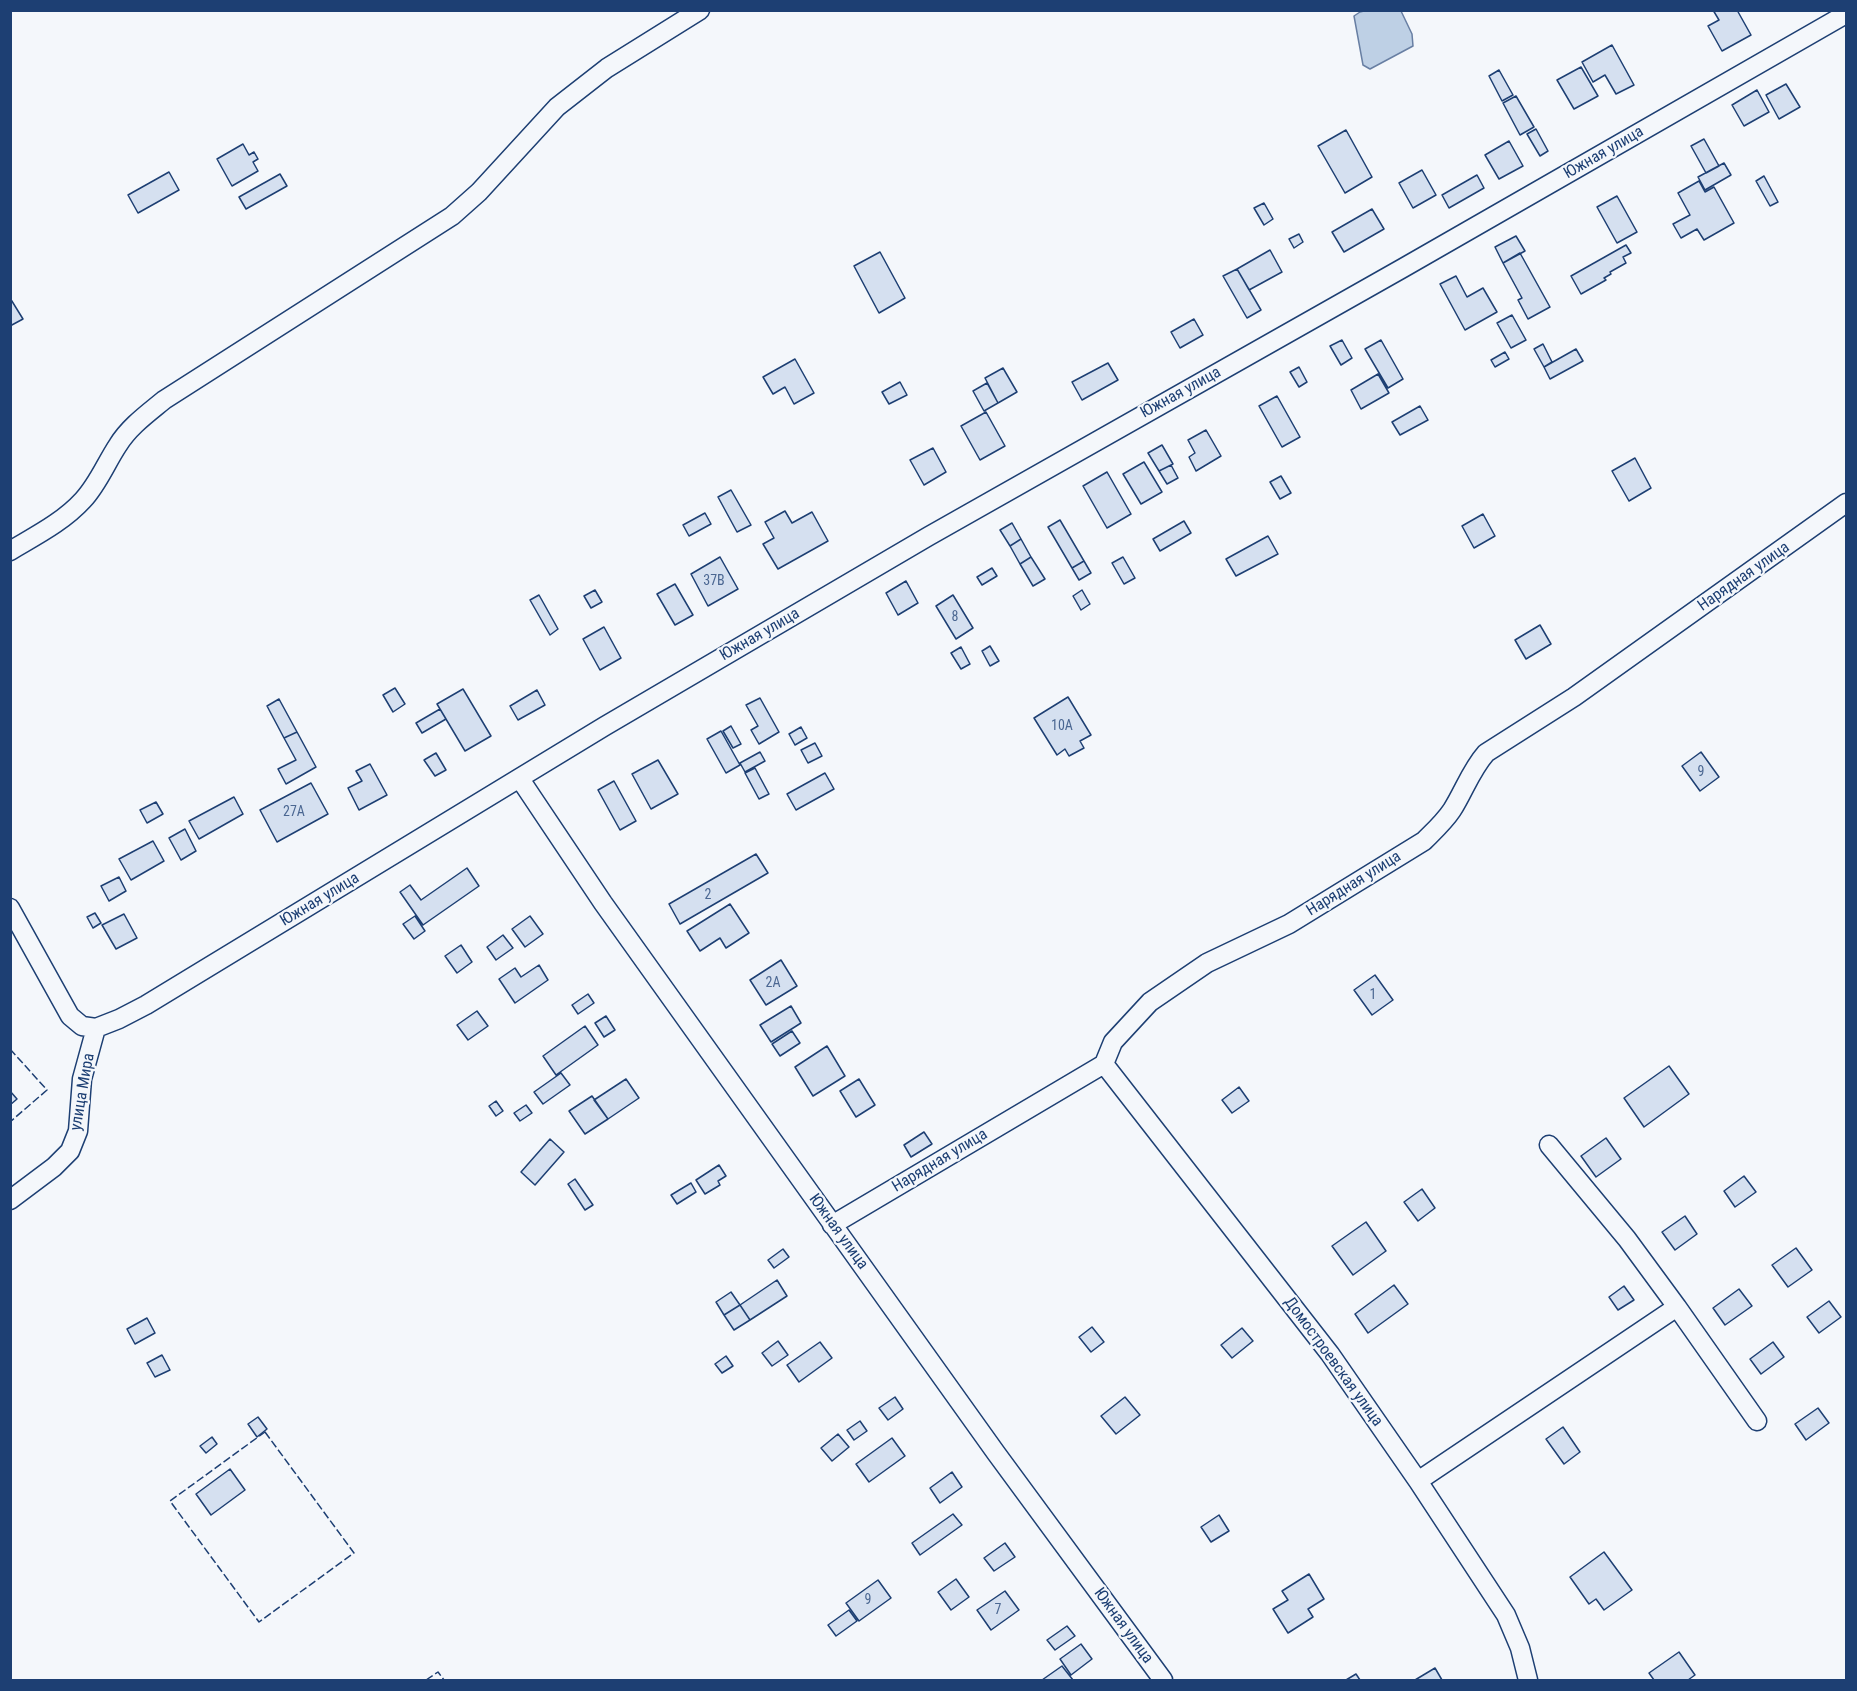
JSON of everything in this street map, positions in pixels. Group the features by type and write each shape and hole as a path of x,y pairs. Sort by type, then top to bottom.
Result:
{"street":[{"path":"10,551 57,522 83,500 104,470 118,444 136,422 164,400 452,216 479,192 557,107 607,68 700,10"},
{"name":"Южная улица","path":"96,1028 146,1005 615,720 919,542 1846,14"},
{"name":"Нарядная улица","path":"832,1225 1104,1064 1113,1042 1150,1002 1207,963 1289,924 1424,841 1441,825 1453,809 1476,765 1486,753 1574,697 1846,503"},
{"name":"Южная улица","path":"520,779 603,903 832,1225 1163,1680"},
{"path":"10,908 69,1016 82,1026 96,1028"},
{"name":"улица Мира","path":"10,1200 54,1167 70,1151 78,1131 82,1079 96,1028"},
{"name":"Домостроевская улица","path":"1104,1064 1330,1354 1418,1481 1506,1615 1520,1648 1528,1680"},
{"path":"1549,1145 1627,1239 1756,1421"},
{"path":"1418,1481 1677,1307"}],"water":[{"path":"1368,10 1401,11 1412,34 1413,46 1370,69 1363,65 1354,16"}],"building":[{"path":"1713,10 1737,10 1751,35 1722,51 1708,26 1719,20"},
{"path":"1612,45 1634,85 1616,94 1605,75 1593,82 1582,62"},
{"path":"1581,67 1598,96 1574,109 1557,80"},
{"path":"1499,70 1513,95 1502,101 1489,76"},
{"path":"1786,84 1800,107 1779,119 1766,95"},
{"path":"1757,90 1769,112 1744,126 1732,105"},
{"path":"1516,96 1534,127 1520,135 1503,103"},
{"path":"1536,129 1548,151 1540,156 1527,134"},
{"path":"1346,130 1372,177 1345,193 1318,146"},
{"path":"1704,139 1719,166 1706,173 1691,146"},
{"path":"1509,141 1523,166 1499,179 1485,155"},
{"path":"243,144 249,155 254,152 258,159 253,162 258,171 232,186 217,159"},
{"path":"1724,163 1731,175 1705,190 1698,177"},
{"path":"1422,170 1436,195 1413,208 1399,183"},
{"path":"169,172 179,190 138,213 128,195"},
{"path":"280,174 287,186 246,209 239,197"},
{"path":"1477,175 1484,188 1449,208 1442,195"},
{"path":"1764,176 1778,202 1770,206 1756,181"},
{"path":"1699,181 1705,192 1714,187 1734,223 1704,240 1697,229 1681,238 1673,224 1690,215 1678,193"},
{"path":"1617,196 1637,232 1617,243 1597,207"},
{"path":"1264,203 1273,219 1264,225 1254,208"},
{"path":"1372,209 1384,229 1344,252 1332,232"},
{"path":"1299,234 1303,242 1294,248 1289,239"},
{"path":"1516,236 1525,251 1503,263 1495,247"},
{"path":"1626,245 1631,253 1623,257 1626,263 1610,272 1611,274 1604,278 1606,280 1581,294 1571,276"},
{"path":"1270,250 1282,272 1249,290 1237,269"},
{"path":"880,252 905,298 879,313 854,266"},
{"path":"1520,253 1550,307 1528,319 1518,300 1522,298 1503,263"},
{"path":"1237,269 1261,310 1247,318 1223,276"},
{"path":"1456,276 1467,297 1483,288 1497,312 1465,330 1440,284"},
{"path":"10,298 23,319 10,326"},
{"path":"1512,315 1526,340 1511,348 1497,323"},
{"path":"1194,319 1203,335 1180,348 1171,332"},
{"path":"1342,340 1352,358 1341,365 1330,346"},
{"path":"1381,340 1403,379 1388,388 1365,349"},
{"path":"1543,344 1552,362 1544,367 1534,349"},
{"path":"1576,349 1583,361 1550,379 1544,367"},
{"path":"1505,352 1509,359 1495,367 1491,360"},
{"path":"795,359 814,393 794,404 785,387 773,394 763,377"},
{"path":"1108,363 1118,380 1082,400 1072,382"},
{"path":"1299,367 1307,382 1299,387 1290,372"},
{"path":"1003,368 1017,392 998,403 985,378"},
{"path":"1378,374 1389,393 1361,409 1351,390"},
{"path":"900,382 907,395 889,404 882,392"},
{"path":"987,383 998,403 984,411 973,391"},
{"path":"1277,396 1300,437 1282,447 1259,406"},
{"path":"1420,406 1428,420 1400,435 1392,422"},
{"path":"986,412 1005,446 980,460 961,426"},
{"path":"1206,430 1221,456 1196,471 1189,457 1195,453 1188,440"},
{"path":"1162,445 1173,464 1159,471 1148,453"},
{"path":"933,448 946,472 924,485 910,460"},
{"path":"1635,458 1651,488 1629,501 1612,471"},
{"path":"1144,462 1162,492 1141,504 1123,474"},
{"path":"1171,465 1178,478 1167,484 1159,471"},
{"path":"1107,472 1131,514 1107,528 1083,486"},
{"path":"1281,476 1291,493 1280,499 1270,482"},
{"path":"731,490 751,525 737,532 718,497"},
{"path":"785,511 792,523 812,512 828,541 778,569 763,544 774,538 765,522"},
{"path":"705,513 711,524 689,536 683,525"},
{"path":"1483,514 1495,536 1474,548 1462,526"},
{"path":"1060,520 1084,561 1072,568 1048,527"},
{"path":"1184,521 1191,533 1160,551 1153,539"},
{"path":"1012,523 1021,539 1010,546 1000,530"},
{"path":"1268,536 1278,554 1236,576 1226,559"},
{"path":"1021,539 1031,557 1020,564 1010,546"},
{"path":"720,557 738,589 708,606 691,574"},
{"path":"1031,557 1045,579 1033,586 1020,564"},
{"path":"1123,557 1135,578 1124,584 1112,563"},
{"path":"1084,561 1091,573 1079,580 1072,568"},
{"path":"992,568 997,576 982,585 977,577"},
{"path":"906,581 918,603 898,615 886,593"},
{"path":"675,584 693,615 675,625 657,594"},
{"path":"595,590 602,602 591,608 584,596"},
{"path":"1082,590 1090,604 1081,610 1073,596"},
{"path":"539,595 558,629 550,635 530,600"},
{"path":"953,595 973,628 956,639 936,606"},
{"path":"1540,625 1551,644 1526,659 1515,640"},
{"path":"604,627 621,658 600,670 583,639"},
{"path":"990,646 999,661 990,666 982,651"},
{"path":"961,647 970,664 961,669 951,653"},
{"path":"395,688 405,704 393,712 383,695"},
{"path":"463,689 491,736 465,751 437,704"},
{"path":"537,690 545,705 518,720 510,706"},
{"path":"1068,697 1091,735 1080,741 1084,748 1069,756 1065,749 1057,755 1034,718"},
{"path":"760,698 779,732 759,744 751,730 758,726 746,705"},
{"path":"279,699 297,732 284,738 267,706"},
{"path":"440,709 446,719 422,733 416,723"},
{"path":"731,726 741,744 733,748 723,731"},
{"path":"801,727 807,738 795,745 789,734"},
{"path":"721,731 740,765 726,773 707,739"},
{"path":"297,732 316,767 286,784 278,769 296,760 284,738"},
{"path":"815,743 822,756 808,763 801,750"},
{"path":"760,752 765,761 745,772 740,763"},
{"path":"1701,752 1719,777 1700,791 1682,766"},
{"path":"436,753 446,770 435,776 424,760"},
{"path":"658,760 678,794 651,809 632,774"},
{"path":"370,764 387,795 359,810 348,788 362,781 356,771"},
{"path":"755,768 769,794 759,799 745,773"},
{"path":"825,773 834,789 796,810 787,794"},
{"path":"614,781 636,821 620,830 598,790"},
{"path":"311,783 328,814 277,842 260,810"},
{"path":"234,797 243,814 199,839 189,821"},
{"path":"156,802 163,814 147,823 140,810"},
{"path":"185,829 196,851 181,860 169,838"},
{"path":"153,841 164,861 131,880 119,859"},
{"path":"756,854 768,873 680,924 669,904"},
{"path":"467,868 479,886 423,925 400,892 410,885 421,900"},
{"path":"119,877 126,891 109,901 101,886"},
{"path":"730,904 749,933 726,948 720,938 700,951 687,931"},
{"path":"95,913 101,923 93,928 87,917"},
{"path":"124,914 137,938 116,949 102,925"},
{"path":"415,916 425,931 414,939 403,924"},
{"path":"530,916 543,934 525,947 512,929"},
{"path":"503,935 513,948 496,960 487,947"},
{"path":"461,945 472,962 457,973 445,956"},
{"path":"781,960 797,986 766,1005 750,980"},
{"path":"539,965 548,980 515,1003 499,979 515,968 521,977"},
{"path":"1375,975 1393,1000 1372,1015 1354,990"},
{"path":"588,994 594,1003 578,1014 572,1005"},
{"path":"791,1006 801,1023 771,1042 760,1025"},
{"path":"477,1011 488,1026 468,1040 457,1025"},
{"path":"606,1016 615,1030 604,1037 595,1023"},
{"path":"585,1026 598,1045 556,1075 543,1056"},
{"path":"792,1031 800,1043 780,1056 772,1044"},
{"path":"827,1046 845,1076 813,1096 795,1067"},
{"path":"1669,1066 1689,1094 1644,1127 1624,1098"},
{"path":"561,1073 570,1085 543,1104 534,1092"},
{"path":"626,1079 639,1098 608,1119 594,1100"},
{"path":"859,1079 875,1105 856,1117 840,1091"},
{"path":"1239,1087 1249,1101 1232,1113 1222,1100"},
{"path":"10,1091 17,1099 10,1105"},
{"path":"592,1096 608,1119 585,1134 569,1111"},
{"path":"496,1101 503,1111 496,1116 489,1106"},
{"path":"526,1105 532,1113 520,1121 514,1113"},
{"path":"924,1132 932,1144 911,1157 904,1145"},
{"path":"1606,1138 1621,1159 1596,1177 1581,1156"},
{"path":"550,1139 564,1152 535,1185 521,1172"},
{"path":"719,1165 726,1176 718,1181 720,1185 705,1194 696,1180"},
{"path":"1744,1176 1756,1192 1735,1207 1724,1191"},
{"path":"575,1179 593,1205 585,1210 568,1184"},
{"path":"691,1183 696,1192 677,1204 671,1195"},
{"path":"1422,1189 1435,1208 1418,1221 1404,1202"},
{"path":"1685,1216 1697,1234 1675,1250 1662,1232"},
{"path":"1366,1222 1386,1251 1353,1275 1332,1246"},
{"path":"1796,1248 1812,1270 1788,1287 1772,1265"},
{"path":"783,1249 789,1257 774,1268 768,1260"},
{"path":"777,1280 787,1296 750,1320 740,1305"},
{"path":"1394,1285 1408,1304 1368,1333 1355,1314"},
{"path":"1624,1286 1634,1300 1618,1310 1609,1297"},
{"path":"1739,1289 1752,1306 1725,1325 1713,1308"},
{"path":"731,1292 740,1305 724,1315 716,1302"},
{"path":"1829,1301 1841,1317 1819,1333 1807,1317"},
{"path":"740,1305 750,1320 734,1330 724,1315"},
{"path":"147,1318 155,1333 135,1344 127,1329"},
{"path":"1092,1327 1104,1342 1091,1352 1079,1337"},
{"path":"1242,1328 1253,1341 1232,1358 1221,1345"},
{"path":"778,1341 788,1355 772,1366 762,1353"},
{"path":"820,1342 832,1358 799,1382 787,1365"},
{"path":"1773,1342 1784,1357 1761,1374 1750,1359"},
{"path":"162,1355 170,1370 155,1377 147,1363"},
{"path":"726,1356 733,1366 722,1373 715,1364"},
{"path":"895,1397 903,1409 888,1420 879,1408"},
{"path":"1125,1397 1140,1415 1116,1434 1101,1416"},
{"path":"1818,1408 1829,1423 1806,1440 1795,1424"},
{"path":"258,1417 267,1429 257,1437 248,1424"},
{"path":"860,1421 867,1431 854,1440 847,1430"},
{"path":"1563,1427 1580,1452 1564,1464 1546,1439"},
{"path":"838,1434 849,1447 832,1461 821,1448"},
{"path":"212,1437 217,1444 206,1453 200,1446"},
{"path":"892,1438 905,1456 869,1482 856,1464"},
{"path":"230,1469 245,1490 211,1515 196,1494"},
{"path":"952,1472 962,1487 940,1503 930,1488"},
{"path":"953,1514 962,1525 920,1555 912,1543"},
{"path":"1219,1515 1229,1531 1211,1542 1201,1527"},
{"path":"1005,1543 1015,1557 994,1571 984,1558"},
{"path":"1604,1552 1632,1590 1604,1610 1596,1599 1589,1604 1570,1577"},
{"path":"1309,1574 1324,1599 1308,1609 1313,1617 1288,1633 1273,1609 1288,1600 1282,1591"},
{"path":"956,1579 969,1597 951,1610 938,1592"},
{"path":"878,1580 891,1598 859,1621 846,1603"},
{"path":"1005,1591 1019,1610 991,1630 977,1610"},
{"path":"849,1610 857,1621 836,1636 828,1625"},
{"path":"1067,1626 1075,1636 1055,1650 1047,1640"},
{"path":"1081,1644 1092,1659 1071,1675 1060,1659"},
{"path":"1679,1652 1695,1675 1688,1680 1654,1680 1649,1673"},
{"path":"1062,1666 1073,1680 1042,1680"},
{"path":"1435,1668 1442,1680 1415,1680"},
{"path":"1356,1674 1360,1680 1346,1680"}],"fence":[{"path":"10,1049 47,1090 10,1122"},
{"path":"265,1432 354,1553 259,1622 170,1501 265,1432"},
{"path":"426,1680 438,1672 444,1680"}]}
